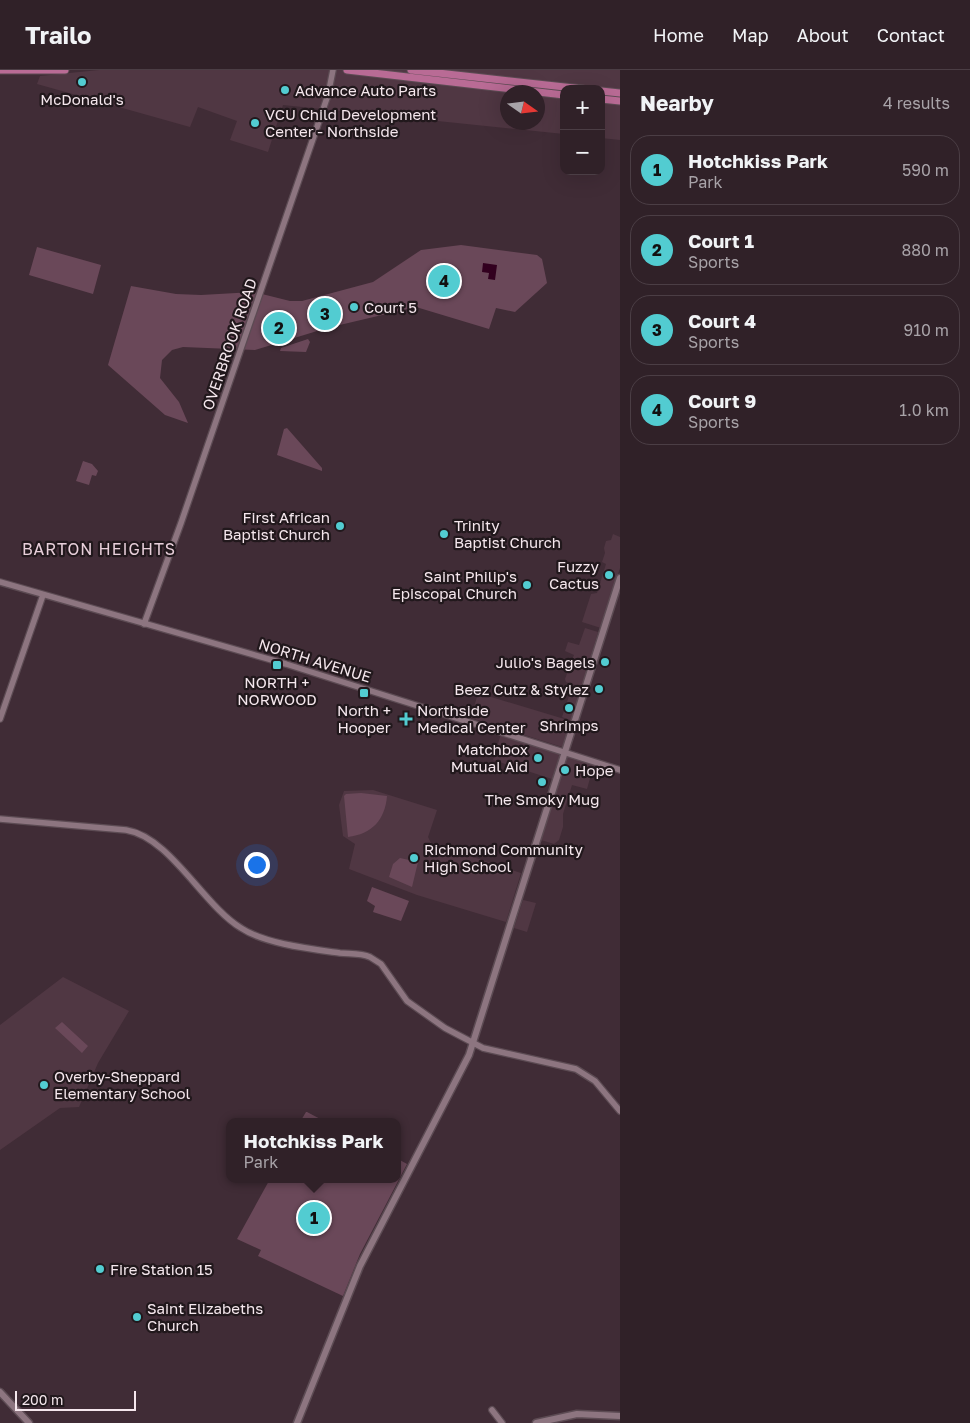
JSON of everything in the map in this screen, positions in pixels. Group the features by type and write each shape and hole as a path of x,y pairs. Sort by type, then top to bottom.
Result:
{"main road":[{"path":"0,70 65,70"},
{"path":"347,70 560,95"},
{"path":"412,70 419,78"},
{"path":"412,70 560,86"},
{"path":"605,91 620,93"},
{"path":"605,99 620,101"},
{"path":"297,1423 360,1266 464,1067 473,1044 620,578"},
{"path":"0,1392 29,1423"},
{"path":"536,1423 577,1414 620,1416"}],"street":[{"name":"OVERBROOK ROAD","path":"144,624 328,96 333,70"},
{"name":"NORTH AVENUE","path":"0,582 286,664 620,770"},
{"path":"0,719 43,595"},
{"path":"0,819 126,830 142,834 159,846 221,911 242,929 273,940 370,957 381,964 406,1001 437,1024 483,1048 576,1068 593,1080 620,1111"},
{"path":"492,1410 502,1423"}],"shaded area":[{"path":"99,70 620,70 620,140 605,138 605,85 560,85 560,134 525,130 545,130 545,85 500,85 500,127 283,105 268,152 230,140 237,121 198,107 190,127 37,84 40,76"},
{"path":"461,245 537,255 542,259 547,283 515,312 496,308 489,329 416,307 327,328 255,350 183,347 172,350 162,360 160,378 179,402 188,423 165,415 108,365 131,286 176,294 201,295 254,292 290,301 302,301 373,282 421,250"},
{"path":"37,247 101,265 93,294 29,275"},
{"path":"483,263 497,265 495,280 488,279 489,273 482,272"},
{"path":"308,339 310,342 306,352 280,351 281,348"},
{"path":"287,428 322,468 322,471 277,455 284,429"},
{"path":"83,461 92,464 98,471 96,476 92,475 89,485 76,481"},
{"path":"613,534 620,537 620,568 601,628 582,622 591,594 597,593 606,564 602,562 605,553 604,548 606,541 611,540"},
{"path":"585,628 598,632 582,687 566,682 565,679 574,655 565,651 568,642 579,645"},
{"path":"571,690 581,693 572,721 562,717"},
{"path":"478,693 571,721 562,747 471,718"},
{"path":"501,734 560,754 552,779 493,760"},
{"path":"568,756 594,764 587,789 572,785 563,814 563,827 559,840 554,844 541,840"},
{"name":"Richmond Community High School","path":"373,790 437,810 428,837 431,843 521,873 506,922 417,895 349,869 355,844 343,836 339,805 344,791"},
{"path":"361,793 387,796 386,805 376,824 364,833 348,837 344,796 346,794"},
{"path":"400,858 418,862 412,887 389,877 393,864"},
{"path":"372,887 409,901 401,921 373,912 375,906 367,901"},
{"path":"523,900 536,903 527,932 514,928"},
{"name":"Overby-Sheppard Elementary School","path":"63,977 129,1011 98,1063 79,1107 60,1108 0,1150 0,1025"},
{"path":"62,1022 88,1046 82,1053 55,1028"},
{"path":"307,1112 318,1118 302,1118"},
{"path":"401,1161 407,1164 401,1175"},
{"path":"268,1183 397,1183 360,1254 343,1296 258,1256 261,1250 237,1239"}],"place":[{"name":"McDonald's","path":"82,82"},
{"name":"Advance Auto Parts","path":"285,90"},
{"name":"VCU Child Development Center - Northside","path":"255,123"},
{"name":"Court 9","path":"444,281"},
{"name":"Court 5","path":"354,307"},
{"name":"Court 4","path":"325,314"},
{"name":"Court 1","path":"279,328"},
{"name":"First African Baptist Church","path":"340,526"},
{"name":"Trinity Baptist Church","path":"444,534"},
{"name":"Fuzzy Cactus","path":"609,575"},
{"name":"Saint Philip's Episcopal Church","path":"527,585"},
{"name":"Julio's Bagels","path":"605,662"},
{"name":"NORTH + NORWOOD","path":"277,665"},
{"name":"Beez Cutz & Stylez","path":"599,689"},
{"name":"North + Hooper","path":"364,693"},
{"name":"Shrimps","path":"569,708"},
{"name":"Northside Medical Center","path":"406,719"},
{"name":"Matchbox Mutual Aid","path":"538,758"},
{"name":"Hope","path":"565,770"},
{"name":"The Smoky Mug","path":"542,782"},
{"name":"Richmond Community High School","path":"414,858"},
{"name":"Overby-Sheppard Elementary School","path":"44,1085"},
{"name":"Hotchkiss Park","path":"314,1218"},
{"name":"Fire Station 15","path":"100,1269"},
{"name":"Saint Elizabeths Church","path":"137,1317"}],"district":[{"name":"BARTON HEIGHTS","path":"99,549"}]}
